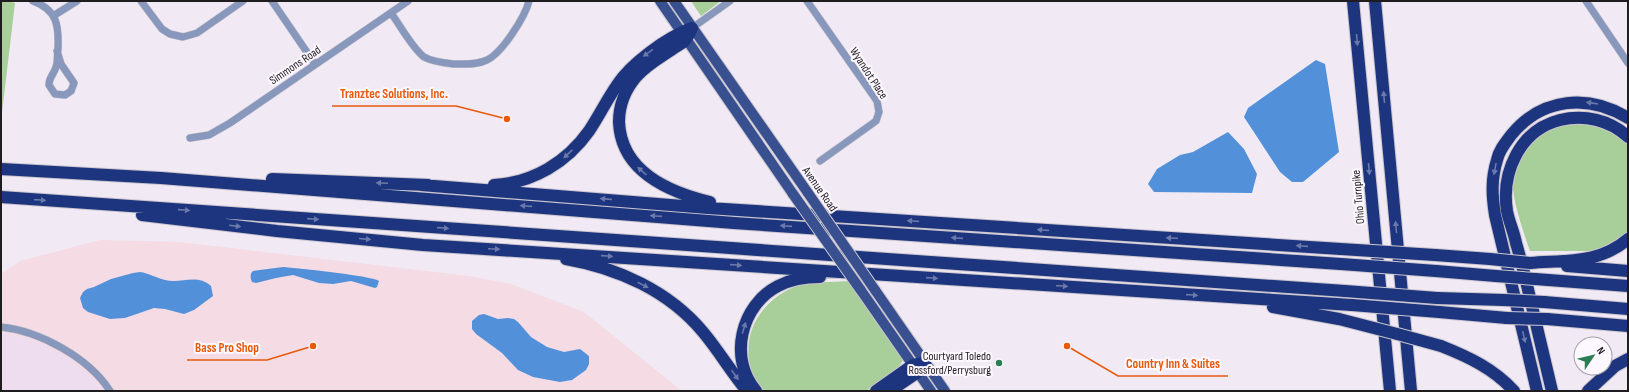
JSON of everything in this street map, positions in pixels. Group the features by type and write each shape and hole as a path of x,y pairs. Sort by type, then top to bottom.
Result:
{"highway":[{"name":"Ohio Turnpike","path":"1353,1 1390,391"},
{"path":"1375,1 1411,390"},
{"path":"692,28 635,78 630,85 625,93 620,111 619,124 621,138 633,162 639,169 654,180 678,192 695,198 742,209"},
{"path":"421,185 497,185 524,180 549,169 580,142 615,88 632,67 647,54 683,36"},
{"path":"1537,391 1495,215 1492,186 1497,160 1504,144 1521,123 1542,110 1554,106 1570,102 1596,104 1617,111 1628,118"},
{"path":"1552,391 1507,212 1507,185 1509,172 1517,152 1525,141 1539,129 1556,121 1574,118 1593,119 1610,125 1628,137"},
{"path":"1,169 161,178 734,223 1341,264 1628,286"},
{"path":"161,178 181,175 421,185 742,209 1435,255 1628,271"},
{"path":"1,197 1437,298 1544,302 1628,309"},
{"path":"58,202 90,209 277,231 423,245 526,250 893,276 1352,305 1628,326"},
{"path":"1530,263 1592,258 1613,250 1628,239"},
{"path":"526,250 569,259 613,272 644,285 663,296 687,315 704,332 746,391"},
{"path":"756,391 745,372 741,355 741,345 747,319 763,296 774,288 787,282 809,277 893,276"},
{"path":"1245,299 1258,305 1339,319 1441,346 1483,365 1498,376 1514,391"},
{"path":"1383,320 1386,391"},
{"path":"1588,391 1615,366 1628,359"},
{"path":"876,391 925,362"},
{"path":"890,391 915,369"}],"main road":[{"name":"Avenue Road","path":"660,1 931,391"},
{"name":"Avenue Road","path":"674,1 945,391"}],"street":[{"path":"33,1 47,8 53,16 58,29 56,68 50,78 49,85 55,94 65,95 71,91 74,83 61,64 57,51"},
{"path":"53,16 78,1"},
{"path":"141,1 162,29 170,34 183,37 197,33 243,1"},
{"path":"272,1 315,64"},
{"name":"Simmons Road","path":"190,138 209,136 230,123 408,1"},
{"path":"391,13 418,51 425,57 444,63 477,64 487,60 499,51 522,18 529,1"},
{"path":"692,28 730,1"},
{"name":"Wyandot Place","path":"807,1 877,101 878,107 876,121 820,162"},
{"path":"1586,1 1628,63"},
{"path":"1,327 39,336 64,349 90,366 100,376 110,391"}],"shaded area":[{"path":"100,240 180,242 469,276 511,284 584,312 682,391 102,391 95,381 31,339 1,332 1,274 20,261"},
{"path":"1,332 31,339 69,358 95,381 102,391 1,391"}],"green space":[{"path":"1,1 15,3 1,121"},
{"path":"691,1 721,1 701,16"},
{"path":"1576,122 1591,124 1610,130 1628,144 1628,237 1594,251 1530,251 1518,214 1514,193 1513,177 1515,169 1518,161 1534,140 1555,127"},
{"path":"848,281 904,359 896,371 866,391 763,391 752,373 748,348 750,336 760,314 767,305 777,297 787,290 799,285"}],"water":[{"path":"1316,60 1325,64 1339,152 1303,182 1292,182 1280,172 1244,117 1248,108"},
{"path":"1228,132 1244,149 1257,174 1252,193 1154,192 1148,184 1157,169 1180,155 1193,152"},
{"path":"283,267 350,275 379,281 377,287 375,288 351,281 333,284 319,283 293,275 256,283 252,282 251,273 253,271"},
{"path":"140,272 171,281 200,280 211,286 213,296 194,310 184,314 154,308 125,318 110,319 88,312 83,308 80,298 83,292 87,289 111,279"},
{"path":"484,314 498,319 514,319 531,337 547,347 564,352 580,349 589,356 589,364 586,370 572,380 560,382 533,377 518,370 502,353 476,334 472,329 472,321 479,315"}],"place":[{"name":"Tranztec Solutions, Inc.","path":"507,119"},
{"name":"Bass Pro Shop","path":"313,346"},
{"name":"Country Inn & Suites","path":"1067,346"},
{"name":"Courtyard Toledo Rossford/Perrysburg","path":"999,363"}]}
